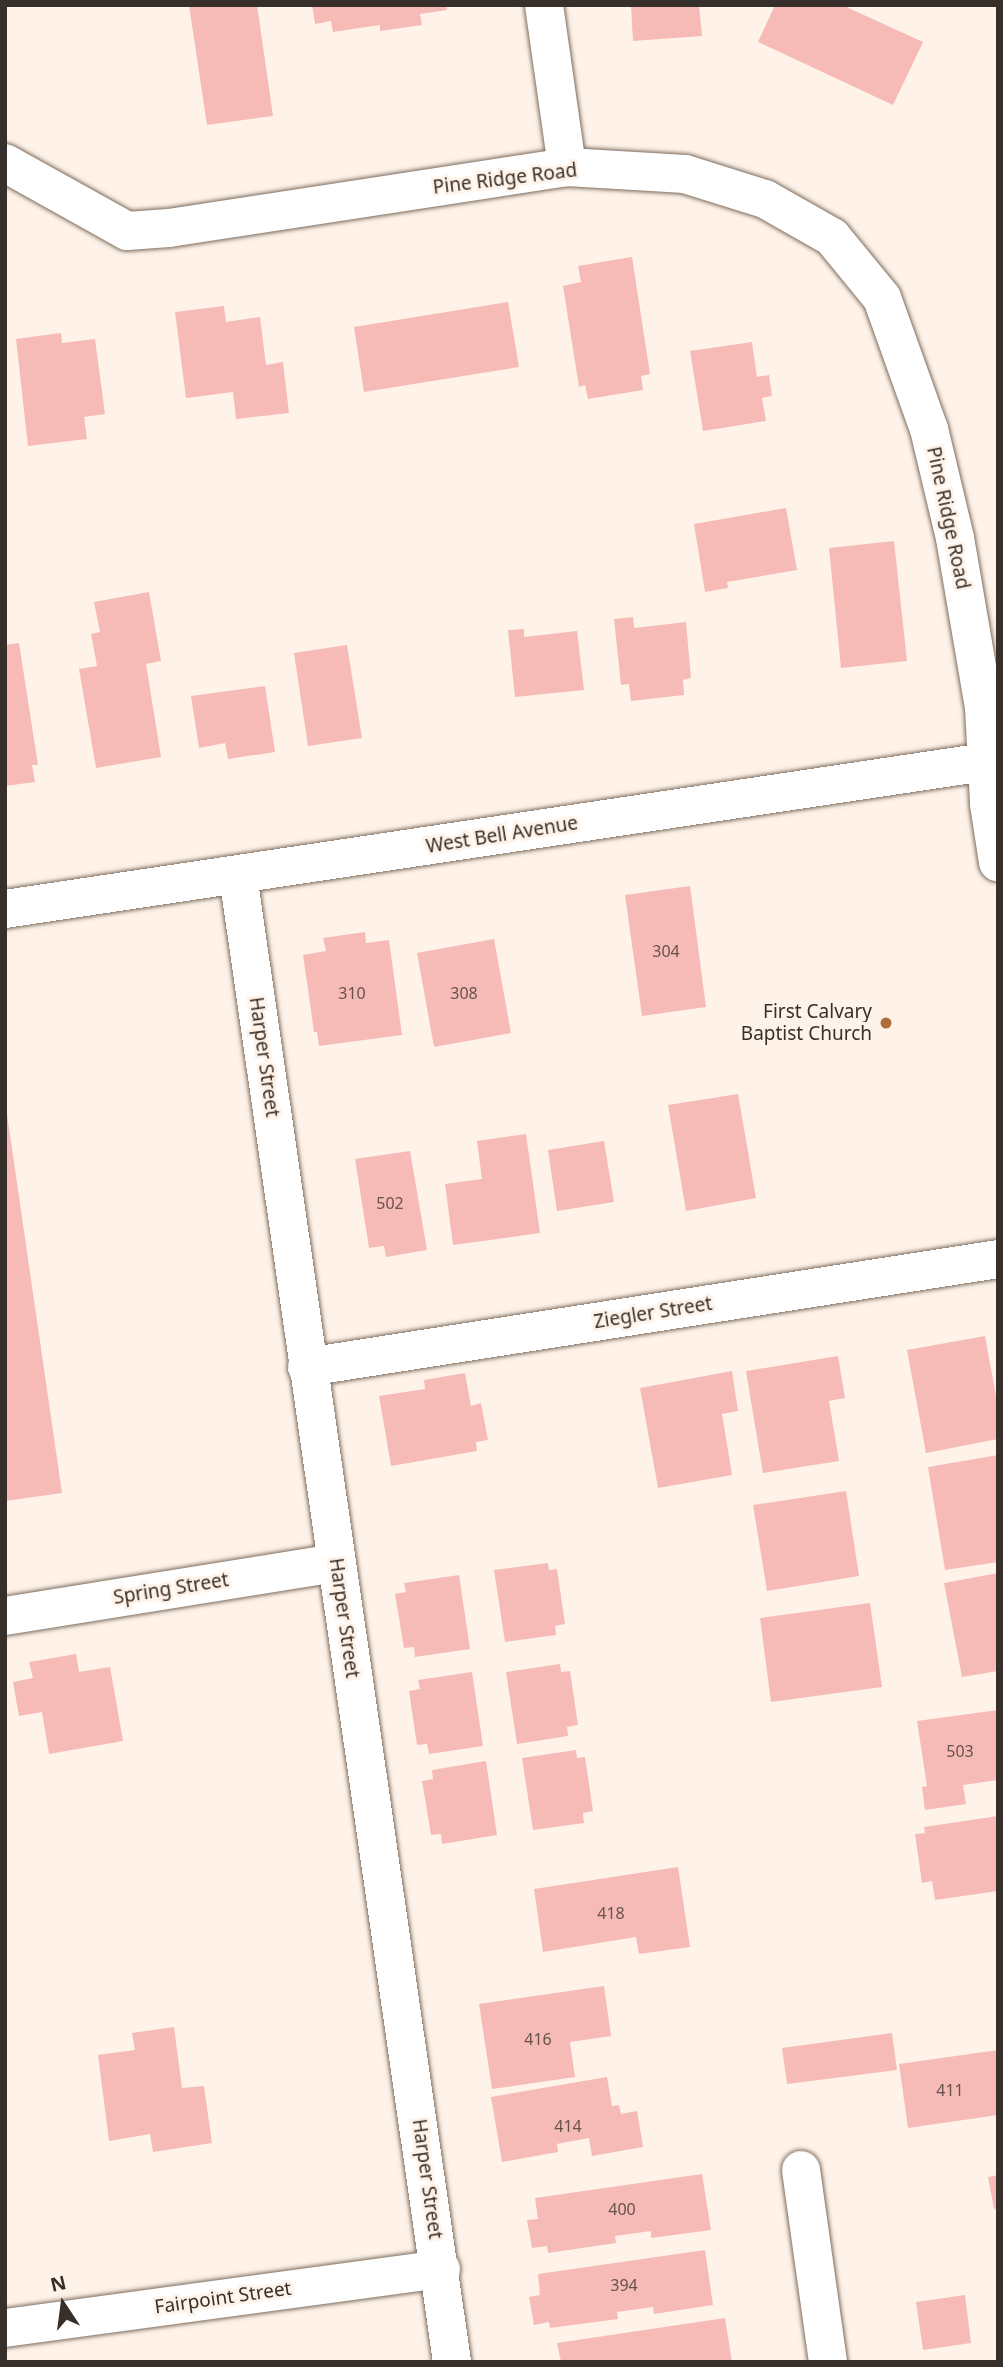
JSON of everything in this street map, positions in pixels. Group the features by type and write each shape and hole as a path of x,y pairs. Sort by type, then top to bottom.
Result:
{"street":[{"path":"544,5 567,167"},
{"name":"Pine Ridge Road","path":"5,163 127,231 169,228 567,167 685,174 765,199 832,237 882,298 929,429 955,538 993,761 989,804 998,862"},
{"name":"West Bell Avenue","path":"5,909 993,761"},
{"name":"Harper Street","path":"238,874 452,2362"},
{"name":"Ziegler Street","path":"307,1367 998,1259"},
{"name":"Spring Street","path":"5,1616 336,1563"},
{"path":"801,2170 828,2362"},
{"name":"Fairpoint Street","path":"5,2328 440,2269"}],"building":[{"path":"189,5 257,5 273,116 207,125"},
{"path":"312,5 446,5 447,10 420,14 422,25 380,31 380,25 333,32 331,21 315,24"},
{"path":"631,5 699,5 702,36 633,41"},
{"path":"775,5 842,5 923,42 893,105 758,42"},
{"path":"632,257 650,374 641,376 643,390 588,399 585,385 579,387 563,286 581,282 578,266"},
{"path":"508,302 519,367 364,392 354,327"},
{"path":"224,306 226,322 260,317 266,365 283,362 289,413 236,419 233,392 186,398 175,312"},
{"path":"61,333 62,343 95,339 105,414 84,417 87,439 28,446 16,339"},
{"path":"752,342 757,377 769,375 772,396 762,398 766,421 703,431 690,351"},
{"path":"786,508 797,570 727,582 728,588 705,592 694,524"},
{"path":"894,541 907,661 841,668 829,548"},
{"path":"149,592 161,661 146,664 161,757 96,768 79,669 97,666 91,634 100,632 94,602"},
{"path":"633,617 634,628 686,622 691,678 683,680 684,695 631,701 629,684 621,685 614,619"},
{"path":"524,629 524,637 577,631 584,690 515,697 508,630"},
{"path":"19,643 38,765 32,765 35,782 5,786 5,645"},
{"path":"347,645 362,738 308,746 294,653"},
{"path":"265,686 275,752 228,759 225,743 199,748 191,696"},
{"path":"690,886 706,1007 642,1016 625,895"},
{"path":"365,932 366,943 389,940 402,1035 319,1046 317,1032 314,1032 303,955 326,951 323,938"},
{"path":"494,939 511,1033 434,1047 417,953"},
{"path":"738,1094 756,1198 686,1211 668,1105"},
{"path":"7,1114 62,1493 5,1501 5,1115"},
{"path":"526,1134 540,1233 453,1245 445,1184 482,1179 477,1141"},
{"path":"604,1141 614,1202 557,1211 548,1150"},
{"path":"410,1151 427,1250 386,1257 384,1246 369,1248 355,1159"},
{"path":"985,1336 998,1407 998,1439 926,1453 907,1350"},
{"path":"838,1356 845,1398 829,1401 839,1461 763,1473 746,1371"},
{"path":"732,1371 738,1411 722,1414 732,1475 658,1488 640,1388"},
{"path":"465,1373 471,1406 481,1403 488,1440 476,1442 477,1451 391,1466 379,1396 425,1389 424,1380"},
{"path":"998,1455 998,1562 945,1570 928,1467"},
{"path":"846,1491 859,1576 767,1591 753,1505"},
{"path":"548,1563 549,1570 557,1569 565,1624 555,1626 556,1635 505,1642 494,1570"},
{"path":"998,1573 998,1671 962,1677 944,1583"},
{"path":"459,1575 470,1649 415,1657 414,1647 404,1648 395,1594 406,1592 404,1583"},
{"path":"870,1603 882,1687 771,1702 760,1618"},
{"path":"76,1654 79,1672 110,1667 123,1741 49,1754 42,1712 19,1716 13,1682 33,1678 29,1662"},
{"path":"560,1664 561,1672 570,1671 578,1725 567,1727 568,1736 517,1744 506,1672"},
{"path":"472,1672 483,1746 429,1754 427,1744 417,1745 409,1691 420,1689 418,1680"},
{"path":"998,1710 998,1780 963,1785 966,1804 925,1810 922,1787 927,1786 917,1721"},
{"path":"576,1750 577,1758 585,1757 593,1811 583,1813 584,1823 533,1830 522,1758"},
{"path":"486,1761 497,1835 442,1844 441,1834 431,1835 422,1781 433,1779 432,1770"},
{"path":"998,1816 998,1891 935,1900 932,1881 922,1883 915,1834 925,1833 924,1827"},
{"path":"678,1867 690,1947 639,1954 636,1937 543,1952 534,1889"},
{"path":"604,1986 611,2036 570,2042 575,2077 492,2089 479,2004"},
{"path":"174,2027 182,2088 204,2086 212,2143 153,2152 150,2134 109,2141 98,2055 135,2050 132,2033"},
{"path":"892,2033 897,2070 787,2084 782,2048"},
{"path":"998,2050 998,2115 908,2128 899,2064"},
{"path":"607,2077 612,2106 619,2105 621,2114 637,2111 643,2147 592,2156 589,2138 557,2144 558,2152 502,2162 491,2097"},
{"path":"702,2174 711,2230 651,2238 651,2231 615,2236 616,2243 548,2253 547,2246 532,2248 527,2220 538,2219 535,2198"},
{"path":"998,2175 998,2208 994,2209 988,2177"},
{"path":"705,2250 713,2305 654,2314 653,2307 617,2312 618,2319 550,2328 549,2322 534,2325 529,2297 540,2295 538,2274"},
{"path":"965,2295 971,2343 923,2350 916,2302"},
{"path":"725,2318 732,2362 561,2362 557,2343"}],"place":[{"name":"First Calvary Baptist Church","path":"886,1023"}]}
